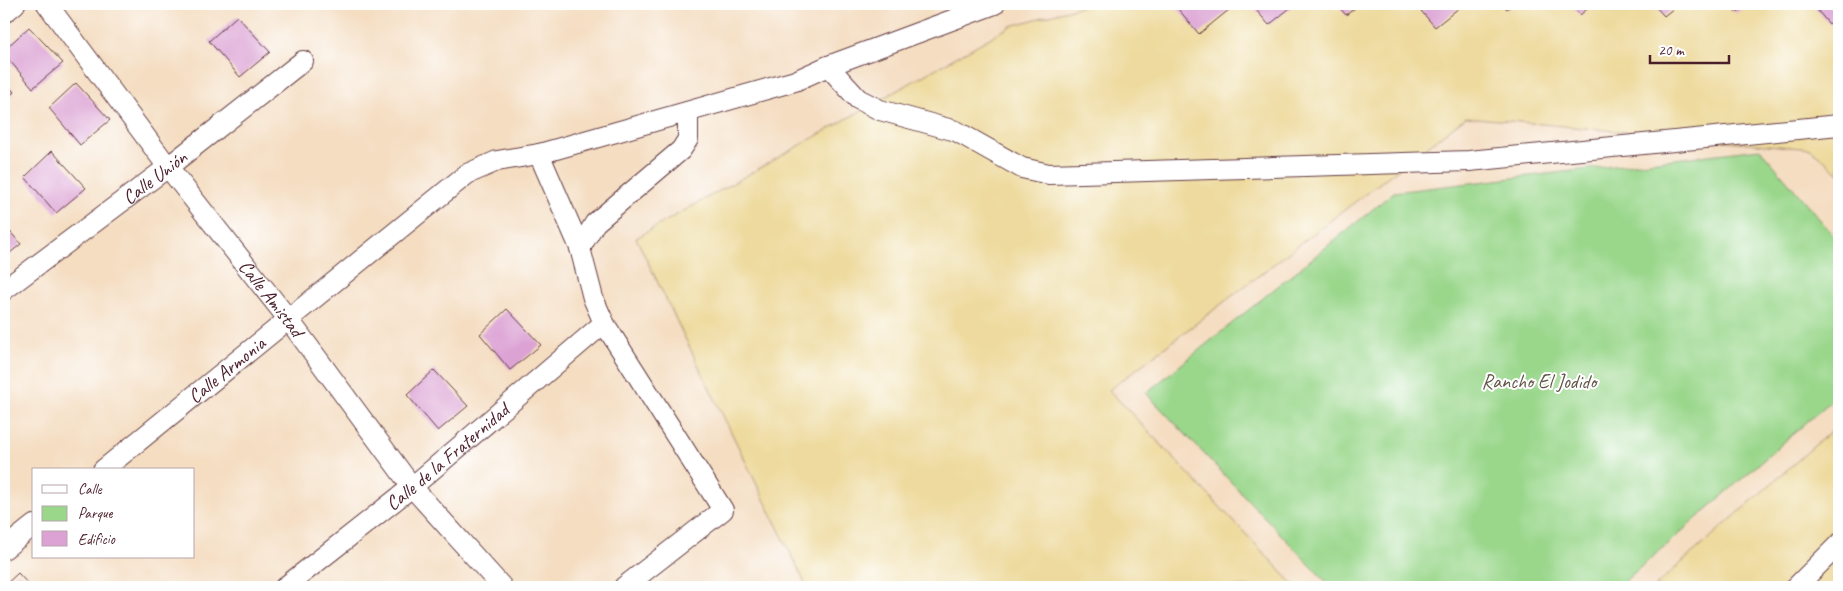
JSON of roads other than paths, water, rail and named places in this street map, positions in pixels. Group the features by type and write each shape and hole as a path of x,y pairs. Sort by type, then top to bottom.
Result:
{"street":[{"path":"4,13 15,4"},
{"name":"Calle Amistad","path":"47,4 168,167 289,320 412,487 502,587"},
{"name":"Calle Armonia","path":"104,468 467,174 497,161 539,154 795,80 995,4"},
{"name":"Calle Unión","path":"4,290 168,167 303,61"},
{"path":"828,66 858,99 880,110 956,132 1022,168 1049,174 1469,162 1839,125"},
{"path":"580,248 594,223 680,150 688,139 688,112"},
{"path":"539,154 580,248 593,298 604,323 723,510 624,587"},
{"name":"Calle de la Fraternidad","path":"285,587 412,487 604,323"},
{"path":"4,549 32,527"},
{"path":"1796,587 1839,544"}],"park label":[{"name":"Rancho El Jodido","path":"1539,381"}]}
